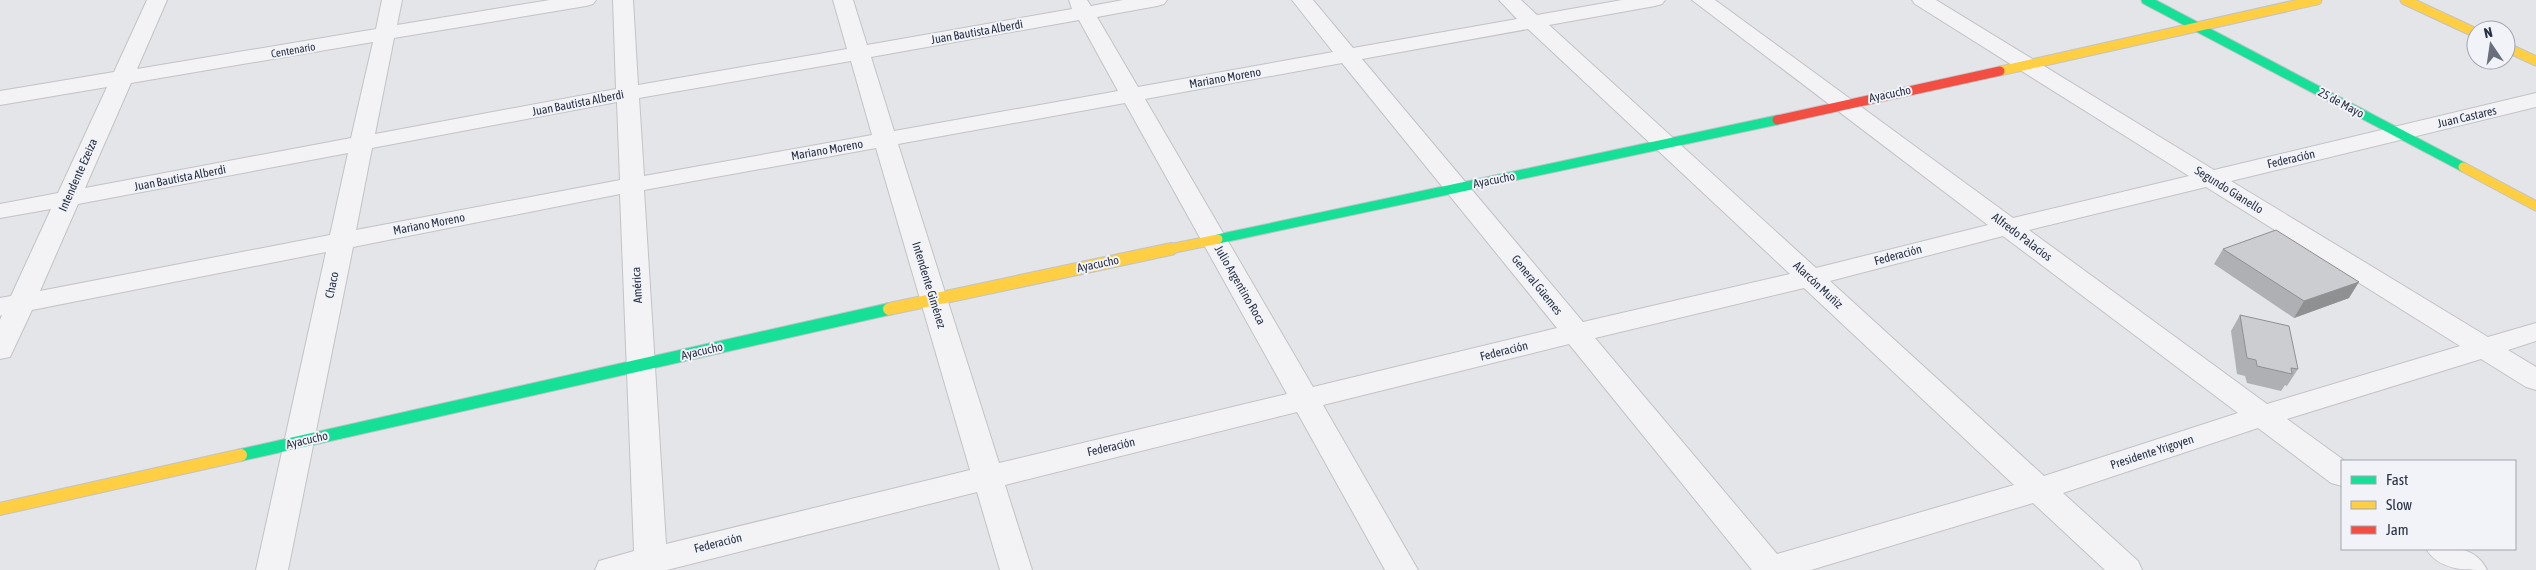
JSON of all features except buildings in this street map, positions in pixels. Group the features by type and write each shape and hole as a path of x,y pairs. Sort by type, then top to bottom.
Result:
{"street":[{"name":"Intendente Ezeiza","path":"0,350 10,305 68,200 157,0"},
{"name":"Chaco","path":"272,570 392,0"},
{"name":"Centenario","path":"0,98 586,0"},
{"name":"América","path":"622,0 651,565"},
{"name":"Intendente Giménez","path":"843,0 1016,570"},
{"name":"Juan Bautista Alberdi","path":"0,211 68,200 627,94 859,53 1081,7 1157,0"},
{"name":"General Güemes","path":"1302,0 1770,570"},
{"name":"Alarcón Muñiz","path":"1509,0 2126,570"},
{"name":"Mariano Moreno","path":"10,305 632,185 1534,24 1655,0"},
{"name":"Alfredo Palacios","path":"1702,0 2341,474"},
{"name":"Segundo Gianello","path":"1922,0 2536,380"},
{"name":"25 de Mayo","path":"2146,0 2536,206"},
{"name":"Ayacucho","path":"0,509 934,299 1456,187 1666,145 1842,104 2317,0"},
{"path":"2405,0 2466,28"},
{"name":"Julio Argentino Roca","path":"1081,7 1402,570"},
{"path":"2516,52 2536,61"},
{"name":"Juan Castares","path":"2398,133 2536,100"},
{"name":"Federación","path":"611,570 651,565 987,477 1576,333 1810,278 2008,227 2398,133"},
{"name":"Presidente Yrigoyen","path":"1770,570 2039,489 2263,416 2536,332"},
{"path":"2443,550 2471,570"}],"traffic: fast":[{"path":"2146,0 2463,167"},
{"path":"1218,239 1777,120"},
{"path":"241,455 889,309"}],"traffic: slow":[{"path":"2000,71 2317,0"},
{"path":"2405,0 2466,28"},
{"path":"2516,52 2536,61"},
{"path":"2463,167 2536,206"},
{"path":"889,309 1218,239"},
{"path":"0,509 241,455"}],"traffic: jam":[{"path":"1777,120 2000,71"}]}
